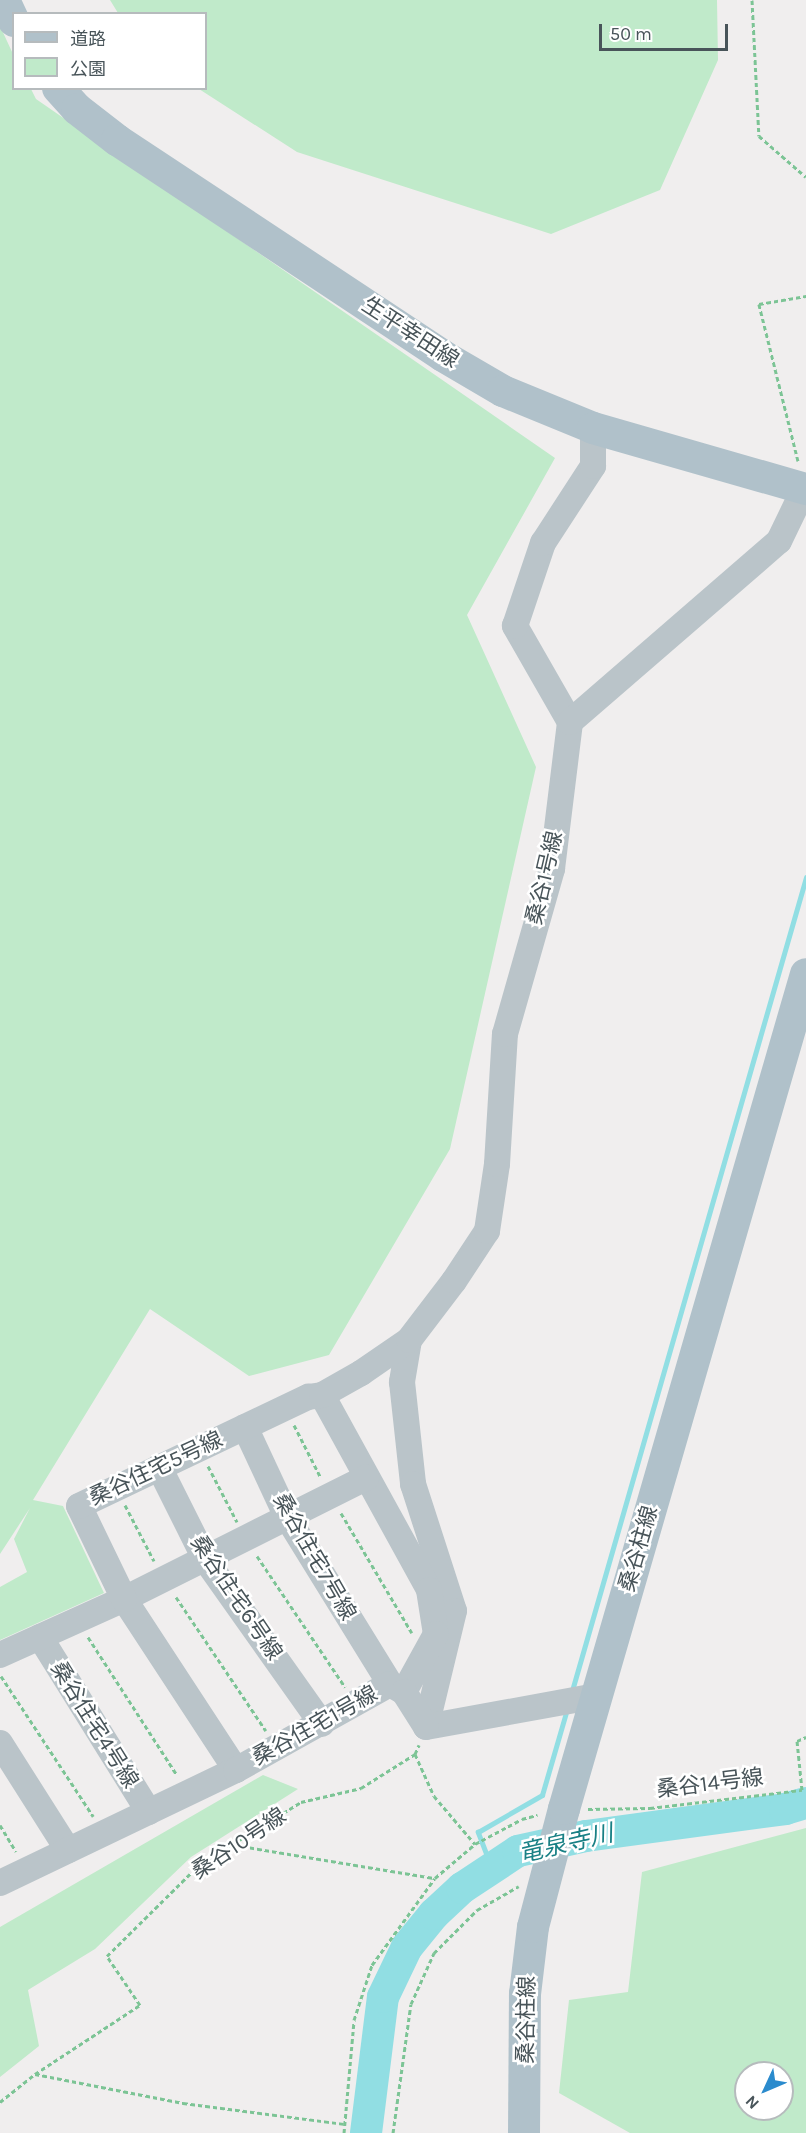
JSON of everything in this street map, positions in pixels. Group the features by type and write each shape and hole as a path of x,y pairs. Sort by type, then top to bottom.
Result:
{"main road":[{"path":"4,0 12,17"},
{"name":"生平幸田線","path":"60,90 77,109 117,140 443,356 503,391 593,428 805,489"},
{"name":"桑谷柱線","path":"524,2133 525,1994 532,1926 806,974"}],"street":[{"path":"593,428 594,466 543,543 515,626 570,722 779,541 805,489"},
{"name":"桑谷1号線","path":"409,1340 454,1281 487,1231 497,1164 505,1034 552,869 570,722"},
{"path":"409,1340 402,1382 413,1484 454,1611 426,1727 597,1696"},
{"name":"桑谷住宅5号線","path":"236,1770 124,1599 79,1506 308,1397 322,1395 361,1373 409,1340"},
{"name":"桑谷住宅1号線","path":"0,1883 236,1770 356,1704 397,1688 424,1654 436,1634 429,1590 322,1395"},
{"name":"桑谷住宅7号線","path":"245,1427 287,1517 397,1688 426,1727"},
{"name":"桑谷住宅6号線","path":"159,1467 205,1559 322,1724"},
{"path":"0,1655 124,1599 366,1478"},
{"name":"桑谷住宅4号線","path":"40,1637 149,1812"},
{"path":"0,1743 68,1850"}],"path":[{"path":"752,0 759,136 806,177"},
{"path":"805,489 759,304 806,296"},
{"path":"285,1408 330,1496 424,1654"},
{"path":"199,1449 245,1538 356,1704"},
{"path":"116,1488 164,1579 278,1748"},
{"path":"77,1620 189,1793"},
{"path":"0,1674 104,1833"},
{"path":"426,1727 415,1754 434,1796 475,1844"},
{"name":"桑谷14号線","path":"564,1809 650,1808 802,1790 796,1741 806,1737"},
{"name":"桑谷10号線","path":"0,2102 36,2074 140,2005 107,1956 200,1864 301,1802 362,1788 415,1754"},
{"path":"344,2133 354,2020 372,1965 435,1878 475,1844 522,1819 564,1809"},
{"path":"0,1825 28,1870"},
{"path":"234,1845 435,1878"},
{"path":"393,2133 411,2004 434,1953 477,1910 512,1888 544,1880"},
{"path":"36,2074 183,2103 345,2124"}],"green space":[{"path":"110,0 717,0 718,60 660,190 551,234 297,152 201,90 207,90 207,12 117,12"},
{"path":"0,26 12,52 12,90 32,90 36,99 555,458 467,615 536,767 450,1149 329,1355 249,1376 150,1309 33,1500 63,1506 104,1593 0,1640 0,1587 27,1572 14,1539 30,1508 0,1554"},
{"path":"263,1775 298,1789 191,1857 95,1949 28,1990 39,2046 0,2077 0,1927"},
{"path":"806,1828 806,2133 630,2133 559,2093 569,2000 628,1992 642,1872"}],"waterway":[{"path":"571,1694 806,877"},
{"path":"492,1869 478,1832 542,1795 567,1709"},
{"name":"竜泉寺川","path":"366,2133 383,1997 407,1947 434,1914 462,1888 518,1851 586,1836 785,1809 806,1803"}]}
